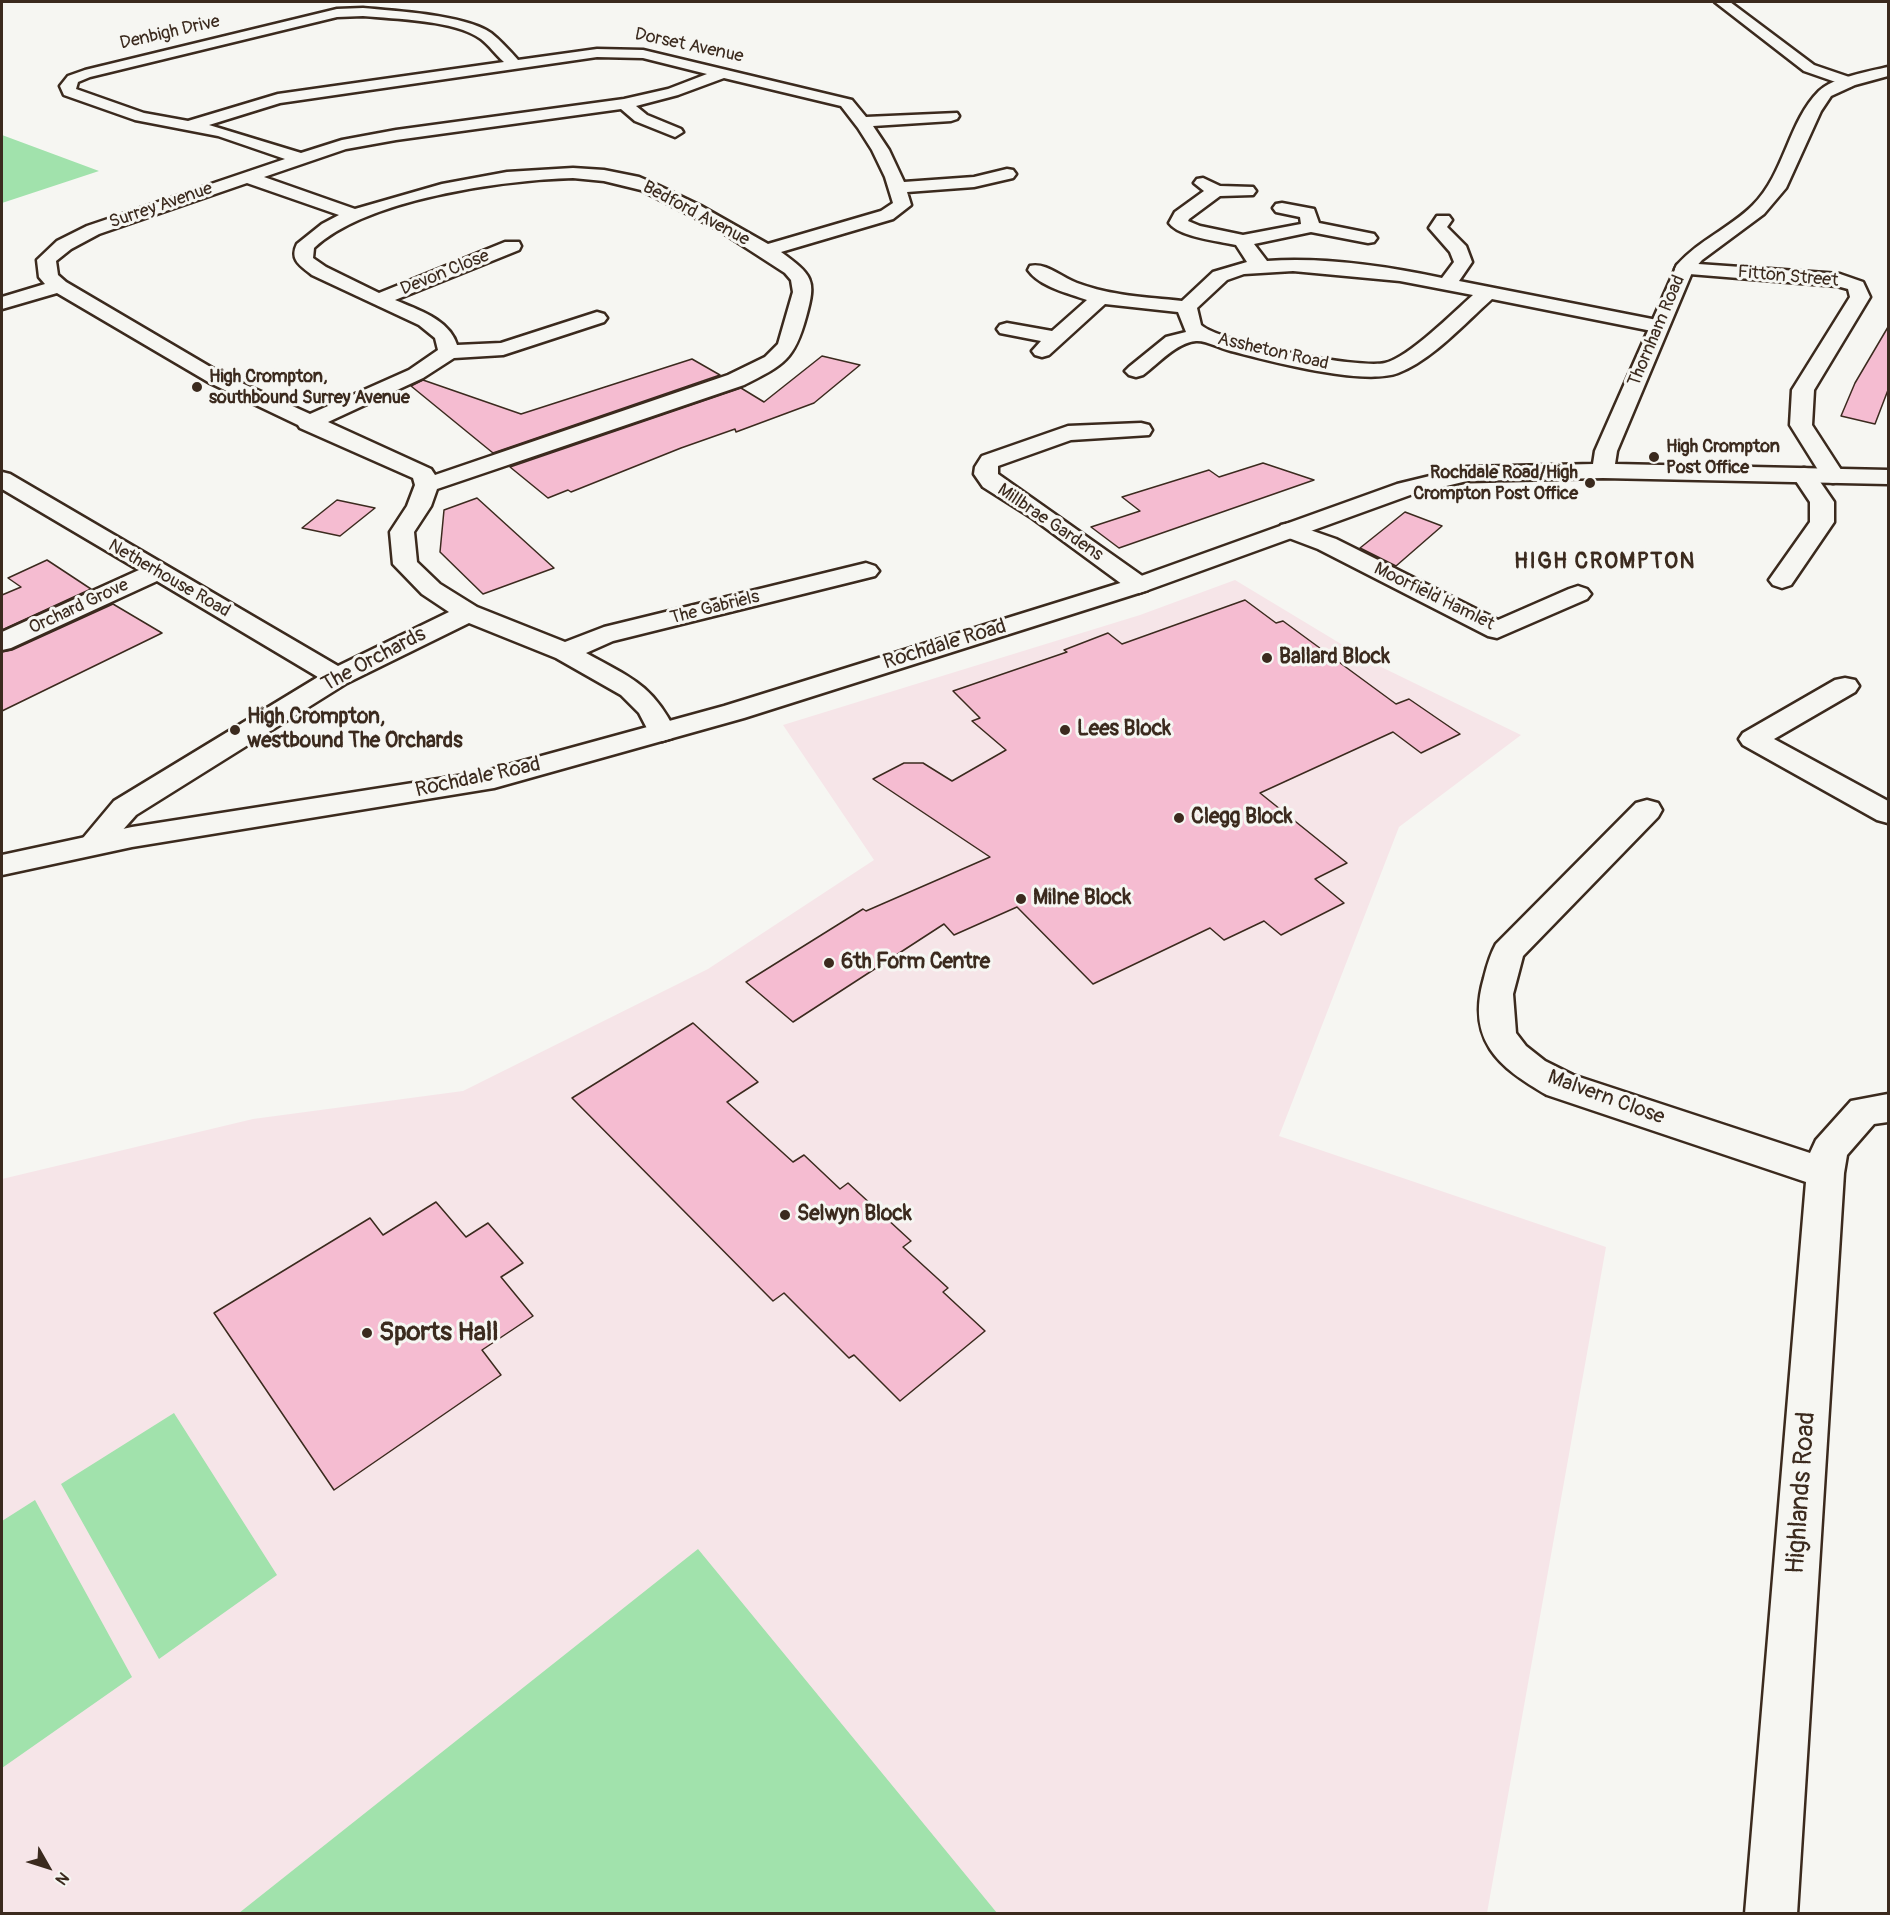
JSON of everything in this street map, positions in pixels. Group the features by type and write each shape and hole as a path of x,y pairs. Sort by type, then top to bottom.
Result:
{"street":[{"path":"1722,2 1809,68 1850,82"},
{"name":"Denbigh Drive","path":"298,159 192,125 125,112 69,92 68,86 73,79 85,74 337,13 396,14 427,18 472,29 486,36 515,65"},
{"name":"Dorset Avenue","path":"192,125 278,99 597,53 643,54 846,104 865,122 898,188"},
{"name":"Thornham Road","path":"1603,471 1606,451 1657,326 1684,269 1695,256 1758,210 1780,184 1813,110 1826,93 1850,82 1888,71"},
{"name":"Surrey Avenue","path":"59,286 49,278 46,260 64,245 93,230 298,159 342,145 396,135 624,104 673,92 723,73"},
{"path":"624,104 641,118 675,132"},
{"path":"865,122 951,116"},
{"name":"Bedford Avenue","path":"427,485 736,380 768,364 787,346 804,292 800,277 783,261 656,189 632,181 595,176 548,174 500,178 447,188 355,215 321,232 304,248 304,260 319,271 426,321 444,336 449,352"},
{"path":"765,251 887,215 902,205 898,188 974,182 1007,174"},
{"path":"246,177 355,215"},
{"path":"1246,191 1210,187 1181,216 1178,223 1194,230 1243,241 1311,227 1368,238"},
{"path":"1282,208 1308,213 1311,227"},
{"path":"1443,220 1438,228 1459,250 1462,262 1447,284"},
{"path":"1243,241 1248,252 1261,265"},
{"name":"Devon Close","path":"378,300 512,246"},
{"path":"1036,272 1100,298 1187,307 1220,276 1242,268 1261,265 1340,268 1447,284 1657,326"},
{"name":"Fitton Street","path":"1684,269 1840,280 1856,286 1860,297 1803,390 1801,425 1833,476"},
{"path":"2,303 59,286 217,379 308,423 423,474 427,485 419,506 402,532 405,564 431,589 468,613 565,652 631,689 651,710 662,732"},
{"name":"Assheton Road","path":"1187,307 1188,320 1201,334 1226,343 1340,368 1390,369 1409,359 1487,293"},
{"path":"1007,329 1049,344 1100,298"},
{"path":"308,423 416,374 449,352 503,349 597,318"},
{"path":"1136,372 1173,341 1201,334"},
{"name":"Millbrae Gardens","path":"1139,585 1040,513 991,482 986,474 986,467 990,461 1068,433 1141,430"},
{"name":"Rochdale Road","path":"2,865 93,844 484,781 662,732 1139,585 1405,489 1467,474 1603,471 1888,477"},
{"path":"1782,580 1822,522 1822,502 1804,476"},
{"name":"Netherhouse Road","path":"2,479 156,572 338,677"},
{"name":"Moorfield Hamlet","path":"1290,530 1327,544 1497,630 1578,594"},
{"name":"The Gabriels","path":"565,652 604,635 866,571"},
{"name":"Orchard Grove","path":"2,642 156,572"},
{"name":"The Orchards","path":"93,844 125,808 338,677 468,613"},
{"path":"1845,686 1753,739 1888,813"},
{"name":"Malvern Close","path":"1647,810 1508,952 1496,994 1499,1036 1514,1055 1533,1070 1560,1085 1825,1173"},
{"name":"Highlands Road","path":"1771,1914 1825,1173 1830,1150 1864,1111 1888,1108"}],"shaded area":[{"path":"1235,580 1371,662 1521,735 1399,827 1279,1136 1606,1247 1487,1913 2,1913 2,1179 253,1119 463,1091 708,969 874,860 783,725 1140,615"}],"green space":[{"path":"2,135 99,171 2,203"},
{"path":"174,1413 277,1575 159,1659 61,1484"},
{"path":"35,1500 132,1677 2,1768 2,1521"},
{"path":"698,1549 997,1913 239,1913"}],"building":[{"path":"1888,327 1888,390 1875,424 1841,416 1855,383"},
{"path":"822,356 860,365 814,403 736,432 735,429 681,448 571,492 568,490 548,498 510,467 741,388 764,402"},
{"path":"692,359 720,375 493,453 411,386 423,380 521,414"},
{"path":"1263,463 1314,480 1119,548 1091,527 1140,511 1122,497 1209,470 1219,477"},
{"path":"477,498 554,568 483,594 440,552 444,510"},
{"path":"337,500 375,508 340,536 302,528"},
{"path":"1405,512 1442,526 1396,566 1360,548"},
{"path":"47,560 91,589 2,630 2,595 21,587 8,578"},
{"path":"1245,600 1276,623 1283,621 1396,704 1409,699 1460,734 1421,753 1393,732 1260,793 1347,863 1315,879 1344,903 1281,935 1264,921 1224,940 1210,928 1093,984 1017,907 954,935 944,924 793,1022 746,982 863,909 866,911 990,857 873,779 904,763 923,763 952,781 1006,750 972,721 980,718 953,691 1067,652 1064,650 1108,633 1122,644"},
{"path":"113,604 162,633 2,711 2,652 12,650"},
{"name":"Selwyn Block","path":"693,1023 758,1082 727,1102 793,1162 804,1155 840,1189 848,1183 911,1241 903,1247 948,1288 943,1292 985,1331 900,1401 854,1355 849,1358 784,1293 773,1301 572,1098"},
{"name":"Sports Hall","path":"436,1202 466,1237 488,1223 523,1263 501,1277 533,1316 482,1350 501,1375 334,1490 214,1313 370,1218 383,1235"}],"place":[{"name":"High Crompton, southbound Surrey Avenue","path":"197,387"},
{"name":"High Crompton Post Office","path":"1654,457"},
{"name":"Rochdale Road/High Crompton Post Office","path":"1590,483"},
{"name":"Ballard Block","path":"1267,658"},
{"name":"High Crompton, westbound The Orchards","path":"235,730"},
{"name":"Lees Block","path":"1065,730"},
{"name":"Clegg Block","path":"1179,818"},
{"name":"Milne Block","path":"1021,899"},
{"name":"6th Form Centre","path":"829,963"},
{"name":"Selwyn Block","path":"785,1215"},
{"name":"Sports Hall","path":"367,1333"}],"district":[{"name":"HIGH CROMPTON","path":"1605,562"}]}
